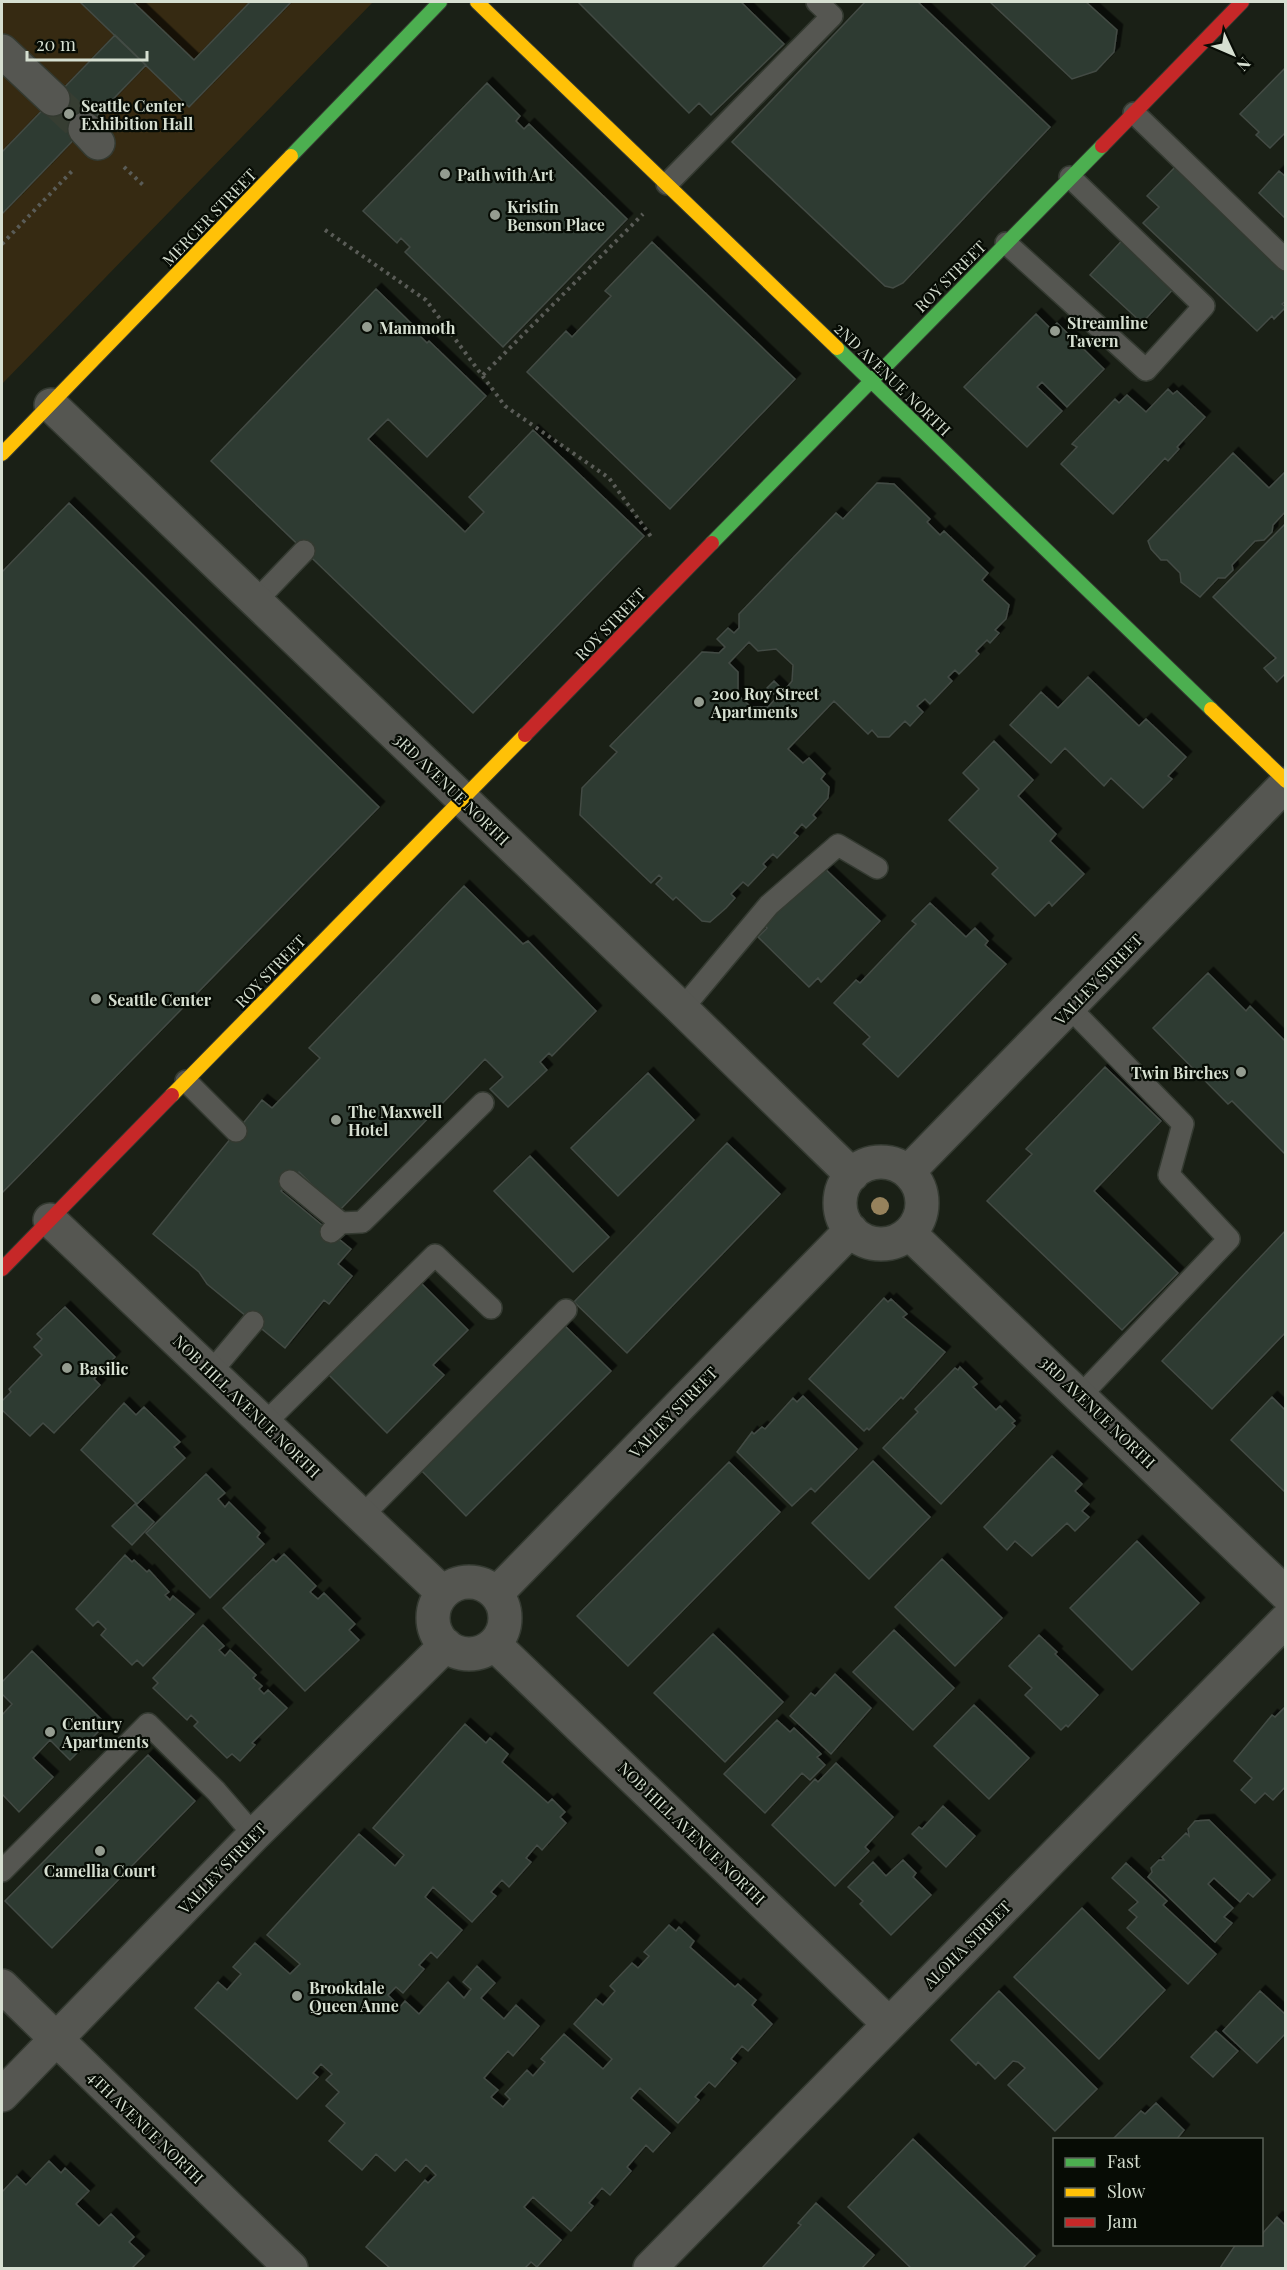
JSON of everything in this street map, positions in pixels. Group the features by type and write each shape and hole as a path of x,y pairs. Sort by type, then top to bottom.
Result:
{"street":[{"name":"MERCER STREET","path":"2,454 440,2"},
{"name":"2ND AVENUE NORTH","path":"477,2 1286,783"},
{"name":"ROY STREET","path":"2,1269 1242,2"},
{"path":"2,51 53,99"},
{"name":"3RD AVENUE NORTH","path":"51,405 463,798 852,1175"},
{"name":"VALLEY STREET","path":"908,1172 1070,1008 1286,783"},
{"path":"880,1162 893,1164 908,1172 920,1190 922,1203 920,1217 909,1233 889,1243 875,1243 862,1239 851,1230 843,1219 840,1205 842,1192 852,1175 867,1165 880,1162"},
{"name":"NOB HILL AVENUE NORTH","path":"50,1220 443,1593"},
{"name":"VALLEY STREET","path":"496,1594 851,1230"},
{"name":"3RD AVENUE NORTH","path":"909,1233 1081,1395 1286,1594"},
{"path":"469,1581 480,1583 496,1594 504,1607 506,1618 503,1631 494,1644 487,1649 469,1654 452,1650 435,1632 434,1608 443,1593 457,1583 469,1581"},
{"name":"ALOHA STREET","path":"650,2268 1286,1620"},
{"name":"NOB HILL AVENUE NORTH","path":"494,1644 889,2024"},
{"name":"VALLEY STREET","path":"2,2095 254,1835 446,1645"},
{"name":"4TH AVENUE NORTH","path":"2,1986 291,2268"}],"lane":[{"path":"667,184 832,16 817,2"},
{"path":"1134,113 1286,261"},
{"path":"1006,243 1146,370 1204,306 1070,177"},
{"path":"256,601 304,550"},
{"path":"682,1009 769,904 838,845 877,868"},
{"path":"1070,1008 1183,1124 1169,1175 1229,1239 1081,1395"},
{"path":"186,1081 236,1131"},
{"path":"290,1181 336,1228 362,1222 483,1103"},
{"path":"265,1423 435,1255 491,1308"},
{"path":"362,1516 566,1310"},
{"path":"211,1372 253,1322"},
{"path":"2,1871 148,1724 216,1791 254,1835"}],"path":[{"path":"2,244 73,169"},
{"path":"136,178 143,185"},
{"path":"483,375 649,208"},
{"path":"325,230 426,300 505,406 609,478 652,538"}],"shaded area":[{"path":"2,2 373,2 2,384"}],"building":[{"path":"80,2 133,2 194,60 250,2 291,2 189,107"},
{"path":"578,2 741,2 784,44 711,115 699,103 689,113"},
{"path":"865,2 918,2 1050,127 903,283 893,288 885,286 732,142"},
{"path":"990,2 1086,2 1117,30 1114,52 1096,71 1072,79"},
{"name":"Seattle Center Exhibition Hall","path":"115,35 146,65 2,214 2,152"},
{"path":"1286,67 1286,132 1270,148 1256,135 1259,132 1240,114"},
{"name":"Kristin Benson Place","path":"487,83 520,116 516,121 524,129 529,124 627,219 503,347 405,252 410,247 401,238 397,243 363,211"},
{"path":"1178,164 1286,266 1286,301 1282,304 1286,307 1274,319 1272,316 1257,331 1143,223 1159,207 1147,196"},
{"path":"1279,171 1286,177 1286,219 1259,193"},
{"path":"1127,235 1177,285 1142,323 1090,275"},
{"path":"652,242 795,379 670,509 527,372 566,331 572,337 611,296 605,291"},
{"path":"376,289 418,330 416,332 427,343 429,341 486,396 427,457 388,419 368,439 465,532 484,512 469,497 533,430 644,536 473,713 211,461"},
{"path":"1036,314 1051,329 1057,323 1104,369 1067,407 1042,382 1037,387 1062,411 1027,447 964,387"},
{"path":"1168,389 1173,394 1177,391 1205,417 1177,447 1179,449 1168,461 1165,458 1113,514 1061,464 1077,447 1072,444 1115,399 1119,403 1127,395 1146,412"},
{"path":"1233,453 1269,488 1286,471 1286,511 1273,525 1272,532 1264,540 1255,541 1232,565 1233,570 1225,578 1218,578 1200,597 1181,582 1180,573 1167,560 1161,560 1151,549 1148,541"},
{"name":"200 Roy Street Apartments","path":"877,483 894,484 930,519 927,522 940,535 944,531 988,573 982,580 1009,605 1006,619 995,630 999,633 990,643 987,640 976,651 979,654 959,674 955,670 948,677 952,681 930,704 925,699 917,706 923,712 910,726 905,721 889,737 878,737 872,730 868,734 834,701 788,749 803,763 809,758 825,774 821,779 829,787 828,798 813,815 816,818 806,828 802,824 794,833 798,836 777,858 773,854 763,864 766,867 748,886 743,882 731,894 735,898 726,908 710,922 702,921 676,897 673,900 656,884 662,878 659,875 651,883 580,815 582,788 617,752 610,746 702,652 719,653 725,647 717,639 728,628 734,633 739,628 739,614 836,513 843,519","holes":["749,642 758,651 776,649 793,665 792,681 784,691 774,681 767,688 777,697 768,707 751,707 738,695 738,672 729,663"]},
{"name":"Seattle Center","path":"69,503 379,807 2,1193 2,572"},
{"path":"1286,523 1286,673 1277,682 1264,668 1276,658 1213,597"},
{"path":"1088,677 1139,726 1146,719 1186,757 1168,776 1172,779 1143,808 1111,778 1104,786 1065,748 1051,763 1010,725 1041,692 1058,708"},
{"path":"994,741 1033,780 1018,796 1056,834 1050,841 1084,874 1052,906 1049,902 1035,916 992,874 998,868 949,820 979,789 963,773"},
{"path":"822,866 880,921 821,982 818,978 809,987 758,937 767,928 764,925"},
{"name":"The Maxwell Hotel","path":"464,886 523,944 528,941 596,1011 552,1056 549,1053 540,1062 547,1070 508,1107 490,1089 503,1077 485,1059 339,1211 299,1172 281,1191 351,1249 338,1264 352,1276 329,1304 324,1300 285,1348 207,1284 199,1272 153,1234 262,1100 272,1108 320,1058 309,1048"},
{"path":"930,903 966,937 975,928 988,941 985,945 1006,964 898,1077 863,1044 870,1037 834,1003 856,980 860,983 916,924 912,921"},
{"name":"Twin Birches","path":"1208,973 1246,1011 1250,1006 1286,1042 1286,1155 1232,1101 1228,1104 1153,1028"},
{"path":"1105,1067 1161,1121 1094,1191 1178,1273 1122,1330 987,1201 1032,1154 1026,1149"},
{"path":"648,1073 694,1120 618,1196 571,1148"},
{"path":"727,1143 780,1194 627,1353 574,1302"},
{"path":"530,1156 609,1237 573,1272 494,1191"},
{"path":"1285,1231 1286,1332 1212,1409 1162,1361"},
{"path":"421,1283 468,1330 433,1365 444,1375 387,1433 329,1375"},
{"path":"884,1298 888,1302 891,1299 907,1314 903,1317 945,1352 903,1399 901,1397 869,1430 867,1428 864,1431 809,1379"},
{"name":"Basilic","path":"65,1307 115,1357 94,1379 100,1385 54,1433 43,1423 30,1436 2,1410 2,1401 11,1392 9,1389 42,1355 34,1347 42,1339 37,1334"},
{"path":"562,1323 611,1371 466,1516 418,1467"},
{"path":"960,1367 977,1384 973,1387 996,1410 1000,1406 1015,1421 1012,1423 1015,1426 941,1504 883,1448 918,1412 915,1409 955,1368 958,1370"},
{"path":"803,1396 857,1449 815,1492 811,1488 792,1506 737,1452 752,1432 754,1434 762,1427 765,1429 793,1398 797,1402"},
{"path":"1272,1397 1286,1411 1286,1493 1231,1440"},
{"path":"124,1403 136,1415 144,1407 180,1442 174,1447 185,1458 137,1504 81,1450"},
{"path":"1052,1456 1082,1484 1075,1491 1089,1504 1082,1511 1089,1517 1075,1531 1067,1523 1032,1556 1015,1541 1007,1550 984,1527"},
{"path":"873,1461 930,1517 869,1579 812,1523"},
{"path":"729,1462 780,1512 628,1666 577,1616"},
{"path":"206,1474 225,1493 218,1499 225,1507 229,1502 260,1533 257,1537 264,1544 210,1598 146,1533"},
{"path":"135,1504 154,1522 132,1545 112,1526"},
{"path":"1137,1541 1199,1603 1132,1670 1070,1608"},
{"path":"284,1554 316,1586 310,1592 318,1599 324,1593 355,1624 349,1630 359,1640 305,1691 223,1608 273,1559 276,1562"},
{"path":"125,1555 147,1572 149,1570 169,1592 165,1595 170,1600 173,1596 194,1614 143,1666 137,1660 132,1665 101,1635 106,1629 98,1621 93,1626 76,1609"},
{"path":"942,1559 1002,1618 955,1666 895,1607"},
{"path":"203,1625 224,1646 219,1650 225,1656 230,1650 256,1675 253,1678 262,1686 259,1689 264,1694 268,1690 287,1708 252,1743 255,1745 240,1761 232,1754 227,1758 194,1726 198,1722 191,1715 187,1720 153,1688 158,1683 153,1678"},
{"path":"894,1630 954,1688 913,1730 853,1672"},
{"path":"713,1634 783,1702 725,1762 654,1693"},
{"path":"1039,1635 1057,1652 1055,1654 1098,1695 1068,1727 1066,1725 1061,1730 1025,1695 1032,1688 1009,1666"},
{"name":"Century Apartments","path":"32,1651 106,1724 70,1760 50,1740 33,1758 53,1777 19,1812 2,1794 2,1715 12,1704 2,1694 2,1682"},
{"path":"835,1674 871,1708 831,1754 790,1716 811,1693 815,1696"},
{"path":"974,1705 1029,1758 989,1799 934,1746"},
{"path":"1286,1706 1286,1786 1273,1800 1265,1793 1255,1803 1241,1790 1252,1778 1234,1761 1272,1715 1275,1717"},
{"path":"777,1720 790,1732 794,1728 821,1754 817,1757 825,1765 810,1780 802,1773 765,1813 724,1774"},
{"name":"Brookdale Queen Anne","path":"465,1724 486,1743 490,1738 508,1754 502,1762 548,1803 552,1799 565,1812 560,1817 566,1823 542,1850 537,1845 526,1858 531,1862 509,1887 502,1880 491,1892 496,1896 472,1922 433,1887 425,1897 462,1930 437,1958 431,1952 419,1965 424,1969 403,1993 396,1987 388,1995 400,2007 405,2001 419,2014 448,1982 464,1998 471,1989 463,1982 477,1966 495,1983 481,1998 504,2019 516,2005 539,2026 513,2056 508,2051 484,2078 498,2090 491,2097 503,2107 510,2099 505,2094 527,2070 533,2076 545,2062 541,2059 564,2034 603,2069 612,2059 574,2024 596,1999 603,2005 615,1991 610,1986 632,1963 638,1968 649,1956 644,1952 669,1925 676,1931 679,1927 694,1941 690,1947 735,1987 738,1984 756,2000 752,2005 772,2024 748,2051 742,2046 731,2059 736,2063 715,2087 709,2082 695,2097 699,2100 678,2123 640,2088 631,2098 670,2133 653,2152 646,2145 627,2167 631,2171 610,2195 602,2188 589,2203 593,2206 571,2231 533,2197 524,2207 561,2240 537,2267 531,2262 525,2268 390,2268 366,2247 425,2180 428,2183 436,2175 426,2165 420,2172 406,2159 395,2171 376,2154 362,2170 329,2141 345,2123 326,2106 339,2092 326,2080 332,2074 321,2064 313,2073 318,2077 297,2099 195,2008 218,1982 227,1990 241,1974 233,1967 255,1943 290,1974 300,1964 267,1935 359,1834 395,1866 404,1855 373,1828"},
{"name":"Camellia Court","path":"148,1755 195,1801 52,1948 5,1901"},
{"path":"836,1763 893,1817 865,1847 869,1851 835,1886 772,1825 815,1779 818,1782"},
{"path":"943,1806 975,1836 946,1867 912,1834 919,1827 922,1829"},
{"path":"1209,1820 1270,1880 1253,1897 1248,1893 1240,1902 1214,1878 1208,1884 1233,1908 1224,1917 1232,1923 1215,1942 1148,1877 1152,1872 1151,1868 1159,1860 1164,1860 1162,1857 1186,1833 1189,1836 1188,1829 1195,1821"},
{"path":"903,1860 916,1873 913,1877 931,1895 891,1935 860,1904 863,1901 848,1887 873,1862 886,1876"},
{"path":"1126,1863 1167,1901 1163,1905 1216,1954 1188,1984 1127,1928 1137,1917 1129,1910 1138,1902 1112,1878"},
{"path":"1082,1908 1165,1990 1099,2059 1014,1977"},
{"path":"999,1991 1097,2089 1055,2131 1008,2085 1025,2068 1013,2061 995,2079 978,2062 976,2065 951,2040"},
{"path":"1260,1991 1286,2015 1286,2033 1257,2063 1223,2031"},
{"path":"1216,2031 1238,2051 1213,2077 1191,2057"},
{"path":"1156,2103 1184,2130 1178,2138 1114,2138 1141,2111 1145,2114"},
{"path":"913,2139 1035,2256 1023,2268 911,2268 848,2207"},
{"path":"49,2161 61,2173 65,2168 89,2191 76,2204 99,2226 111,2214 134,2237 129,2242 144,2256 132,2268 2,2268 2,2192 17,2176 26,2185"},
{"path":"816,2203 874,2255 862,2268 762,2268 801,2225 798,2223"},
{"path":"1277,2217 1286,2226 1286,2268 1220,2268 1235,2246 1263,2246 1263,2233"}],"tunnel":[{"path":"53,99 85,129"}],"traffic: fast":[{"path":"291,156 440,2"},
{"path":"712,543 1102,146"},
{"path":"837,348 1211,709"}],"traffic: slow":[{"path":"477,2 837,348"},
{"path":"2,454 291,156"},
{"path":"1211,709 1286,781"},
{"path":"172,1095 525,735"}],"traffic: jam":[{"path":"1102,146 1242,2"},
{"path":"525,735 712,543"},
{"path":"2,1269 172,1095"}],"place":[{"name":"Seattle Center Exhibition Hall","path":"69,114"},
{"name":"Path with Art","path":"445,174"},
{"name":"Kristin Benson Place","path":"495,215"},
{"name":"Mammoth","path":"367,327"},
{"name":"Streamline Tavern","path":"1055,331"},
{"name":"200 Roy Street Apartments","path":"699,702"},
{"name":"Seattle Center","path":"96,999"},
{"name":"Twin Birches","path":"1241,1072"},
{"name":"The Maxwell Hotel","path":"336,1120"},
{"name":"Basilic","path":"67,1368"},
{"name":"Century Apartments","path":"50,1732"},
{"name":"Camellia Court","path":"100,1851"},
{"name":"Brookdale Queen Anne","path":"297,1996"}]}
